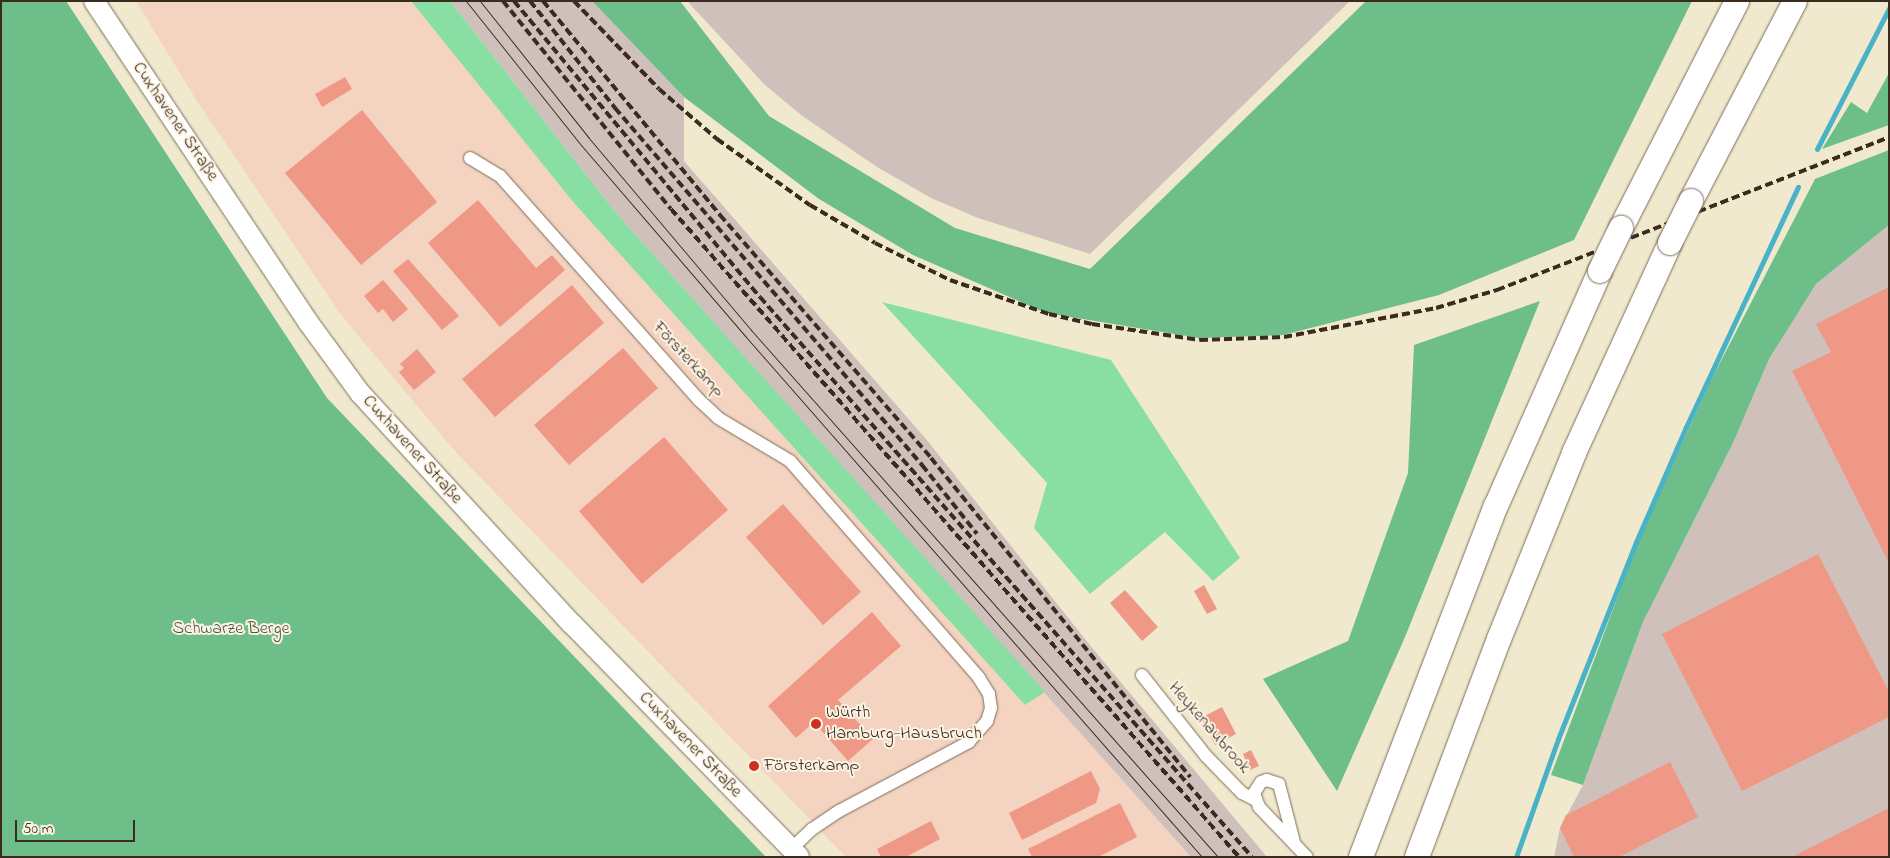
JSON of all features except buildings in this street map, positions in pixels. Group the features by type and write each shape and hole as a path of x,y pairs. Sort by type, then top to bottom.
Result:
{"highway":[{"path":"1363,851 1496,506 1600,271 1736,1"},
{"path":"1417,857 1499,639 1574,453 1670,243 1795,1"}],"main road":[{"name":"Cuxhavener Straße","path":"94,1 308,322 360,393 559,610 795,853"}],"street":[{"name":"Försterkamp","path":"470,158 500,176 699,400 718,418 790,461 980,678 989,694 991,708 987,720 969,742 839,811 812,829 795,853"},
{"name":"Heykenaubrook","path":"1142,675 1206,756 1242,793 1254,799 1307,857"},
{"path":"1254,799 1261,782 1267,780 1279,784 1294,842"}],"shaded area":[{"path":"136,1 411,1 574,203 1025,705 1045,692 1191,857 846,857 453,449 342,316 195,98"},
{"path":"450,1 592,1 684,97 684,161 926,439 1093,649 1267,857 1191,857 617,214"},
{"path":"687,1 1350,1 1090,254 978,218 931,198 877,167 801,115 765,85"},
{"path":"1889,225 1889,857 1554,857 1560,828 1583,785 1643,622 1733,443 1769,359 1816,284"}],"green space":[{"name":"Schwarze Berge","path":"1,1 66,1 327,398 766,857 1,857"},
{"path":"411,1 450,1 617,214 1045,692 1025,705 574,203"},
{"path":"592,1 680,1 769,116 955,228 1090,269 1366,1 1692,1 1574,240 1439,295 1283,335 1199,338 1046,313 913,255 819,199 684,97"},
{"path":"1889,73 1889,125 1822,149 1851,102 1867,113"},
{"path":"1889,150 1889,225 1816,284 1769,359 1733,443 1643,622 1583,785 1551,775 1642,532 1710,382 1815,179"},
{"path":"1540,301 1405,637 1337,791 1263,679 1348,641 1408,473 1414,345"},
{"path":"882,302 1111,360 1240,558 1213,581 1165,532 1090,594 1034,528 1047,483"}],"waterway":[{"path":"1817,149 1889,8"},
{"path":"1516,857 1558,739 1636,542 1686,427 1798,187"}],"tram line":[{"path":"466,1 581,145 746,337 1202,857"},
{"path":"480,1 588,137 751,330 1218,857"}],"railway":[{"path":"503,1 671,209 1239,857"},
{"path":"514,1 760,297 1252,857"},
{"path":"530,1 615,108 922,465 977,534"},
{"path":"543,1 720,215 931,458 1190,777"},
{"path":"574,1 659,89 717,139 810,205 875,243 950,280 1049,314 1092,324 1200,340 1284,337 1436,308 1497,290 1889,137"}],"place":[{"name":"Würth Hamburg-Hausbruch","path":"816,724"},
{"name":"Försterkamp","path":"754,766"}]}
